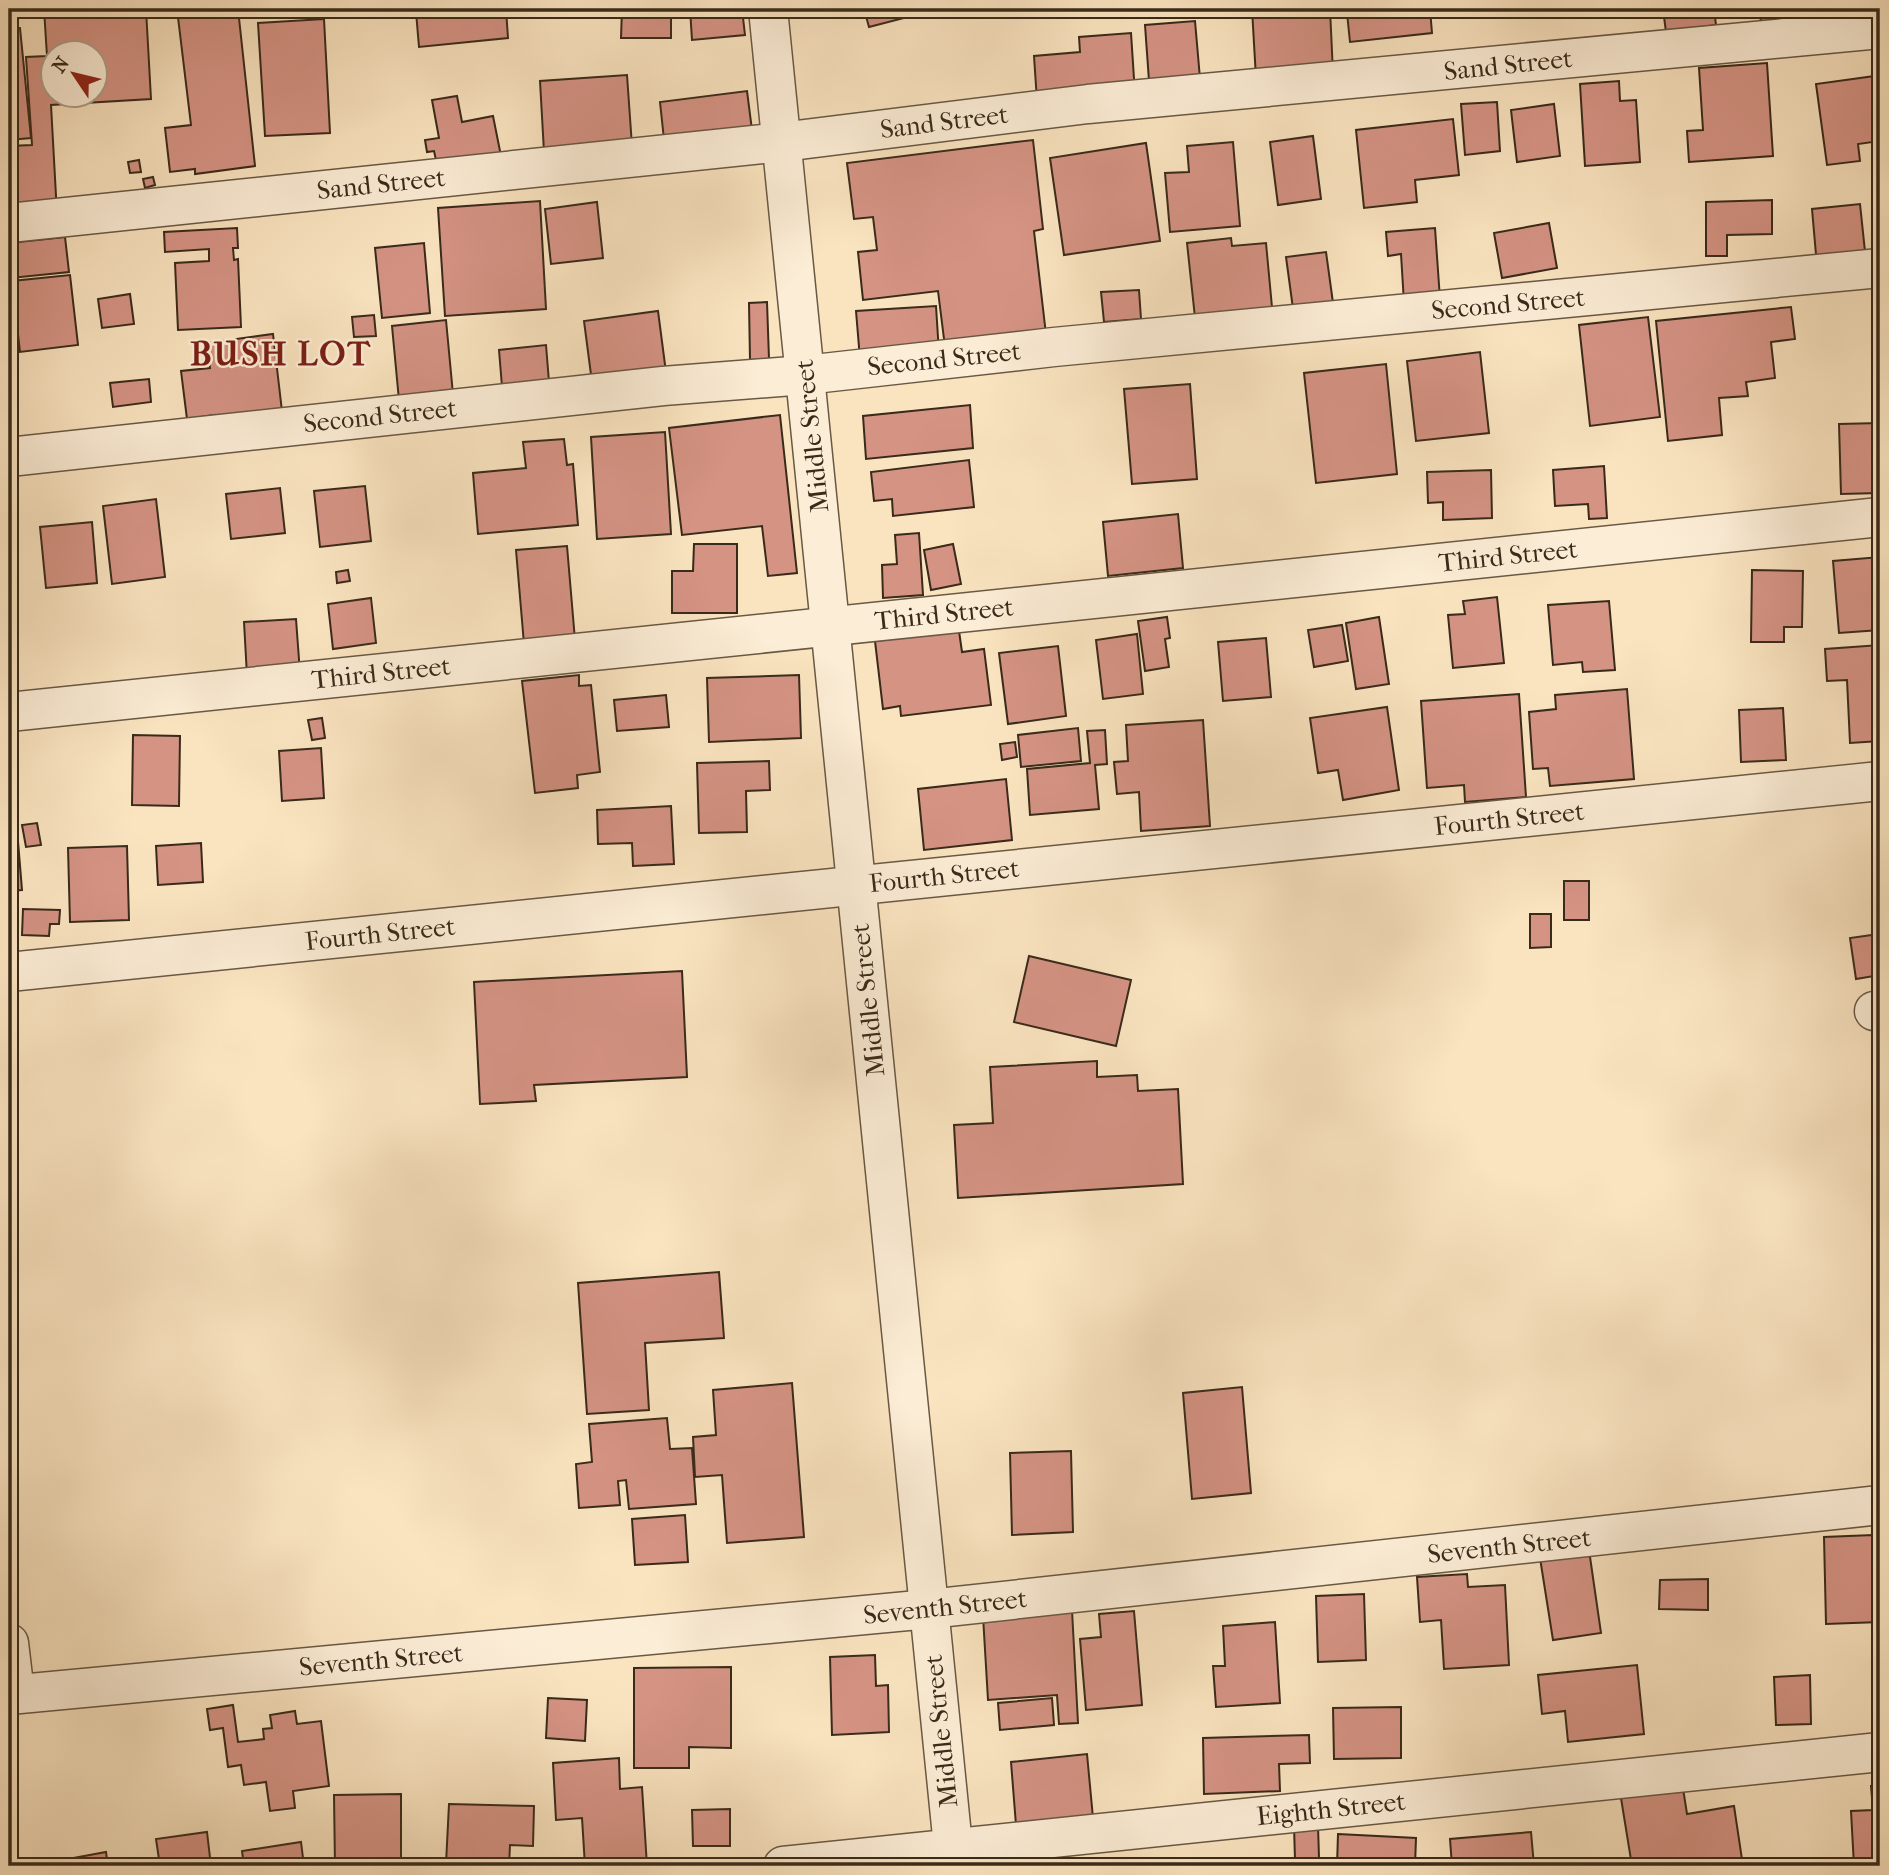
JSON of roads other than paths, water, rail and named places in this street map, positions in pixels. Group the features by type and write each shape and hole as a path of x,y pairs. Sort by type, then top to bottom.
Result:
{"street":[{"name":"Middle Street","path":"768,9 954,1857"},
{"name":"Sand Street","path":"9,223 782,142 1087,104 1880,29"},
{"name":"Second Street","path":"9,457 663,386 1880,268"},
{"name":"Third Street","path":"9,712 1880,517"},
{"name":"Fourth Street","path":"9,972 1880,781"},
{"name":"Seventh Street","path":"12,1694 929,1609 1880,1505"},
{"path":"9,1643 12,1694"},
{"name":"Eighth Street","path":"783,1866 954,1857 1880,1752"}],"district":[{"name":"BUSH LOT","path":"281,354"}]}
